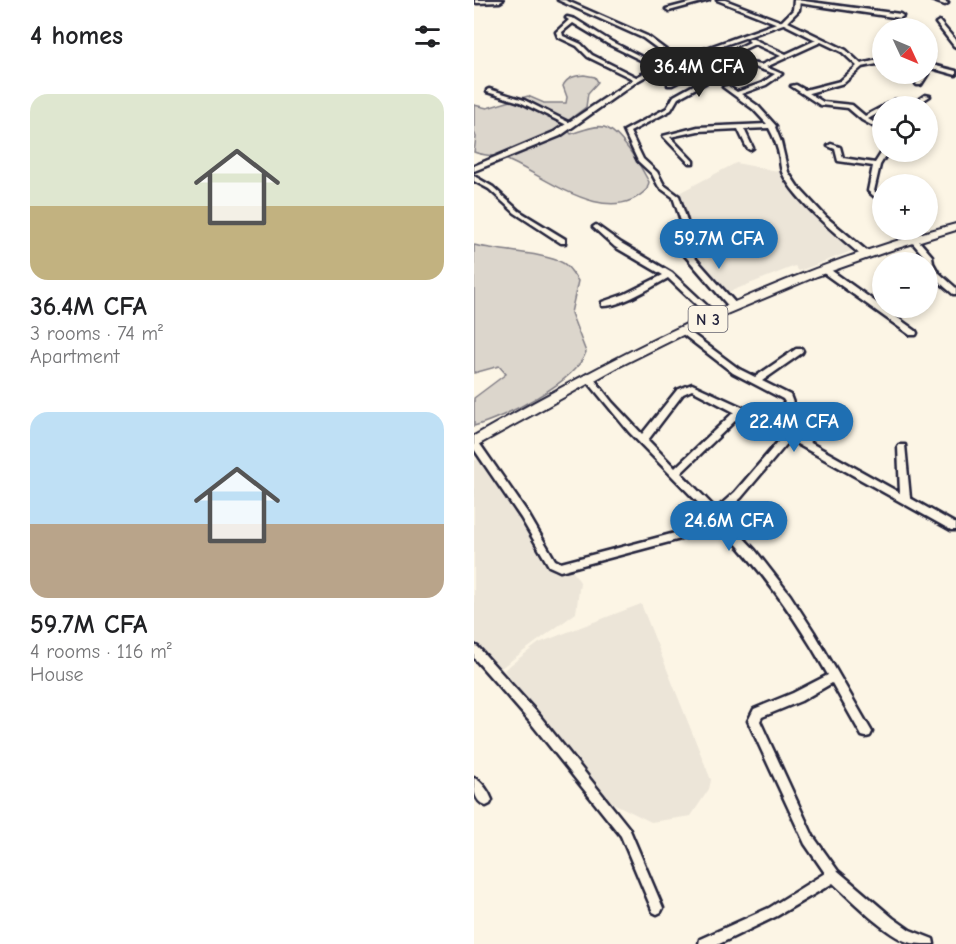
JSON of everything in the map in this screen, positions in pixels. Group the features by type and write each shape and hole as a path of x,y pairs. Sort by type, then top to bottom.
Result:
{"highway":[{"name":"N 3","path":"938,231 956,227"},
{"name":"N 3","path":"474,442 588,376 683,330 903,240"}],"main road":[{"path":"474,169 537,145 571,125 637,79 675,59 782,23 795,10 797,1"}],"street":[{"path":"477,1 500,0"},
{"path":"561,0 645,37 675,59"},
{"path":"669,9 706,0"},
{"path":"720,0 782,23 844,51 860,66"},
{"path":"934,0 945,3"},
{"path":"797,1 900,16"},
{"path":"637,79 590,56 579,45 561,37 559,32 562,27 571,19 659,67"},
{"path":"588,29 609,21"},
{"path":"939,23 956,45"},
{"path":"748,36 754,42 786,56"},
{"path":"762,67 820,40"},
{"path":"716,74 711,66 725,56 754,42"},
{"path":"806,92 842,82 860,66 872,63"},
{"path":"735,307 685,251 684,221 676,196 661,186 655,173 640,160 627,131 669,109 676,97 716,74 740,66 762,67 779,75 764,84 737,94"},
{"path":"938,70 956,73"},
{"path":"670,84 696,71 716,74"},
{"path":"794,86 824,104 850,106 864,119 872,123"},
{"path":"726,87 761,111 773,126 786,174 802,197 819,216 865,254"},
{"path":"489,91 531,105 571,125"},
{"path":"864,119 872,115"},
{"path":"691,162 666,136 698,129 773,126"},
{"path":"740,128 750,148"},
{"path":"831,146 838,148 840,160 877,165"},
{"path":"875,174 879,162"},
{"path":"474,178 491,188 518,212 563,241"},
{"path":"596,227 618,245 669,276 713,316"},
{"path":"917,240 928,256 935,273 956,292"},
{"path":"825,270 913,333"},
{"path":"605,303 628,296 669,276"},
{"path":"683,330 736,371 789,400 789,403 766,424"},
{"path":"755,381 799,351"},
{"path":"588,376 607,402 774,580 815,642 866,732"},
{"path":"643,440 680,392 692,387 789,435 954,527"},
{"path":"675,473 741,410"},
{"path":"802,443 831,418"},
{"path":"715,515 738,495 789,435"},
{"path":"474,442 524,515 552,562 560,567 723,524"},
{"path":"902,447 905,499"},
{"path":"474,650 535,719 625,832 657,908"},
{"path":"834,677 797,697 758,713 754,721 809,840 834,875 888,923 906,935 928,944"},
{"path":"474,784 486,800"},
{"path":"705,944 773,912 834,875"}],"shaded area":[{"path":"584,75 595,77 598,82 588,93 586,107 573,117 566,128 571,134 604,127 617,135 649,182 647,189 631,200 614,204 595,202 557,186 505,159 474,152 476,137 474,105 487,108 528,96 544,103 566,103 567,97 563,86 572,78"},
{"path":"736,163 783,172 816,217 857,249 799,271 795,266 726,293 687,250 696,228 688,229 677,194"},
{"path":"474,245 533,254 567,266 578,281 571,313 586,352 580,363 568,375 538,397 503,415 474,426 474,398 506,374 499,366 474,373"},
{"path":"480,458 554,572 572,570 580,582 576,613 498,670 474,645 474,461"},
{"path":"641,604 711,780 709,789 691,816 651,822 613,803 548,732 504,670 539,643"}]}
